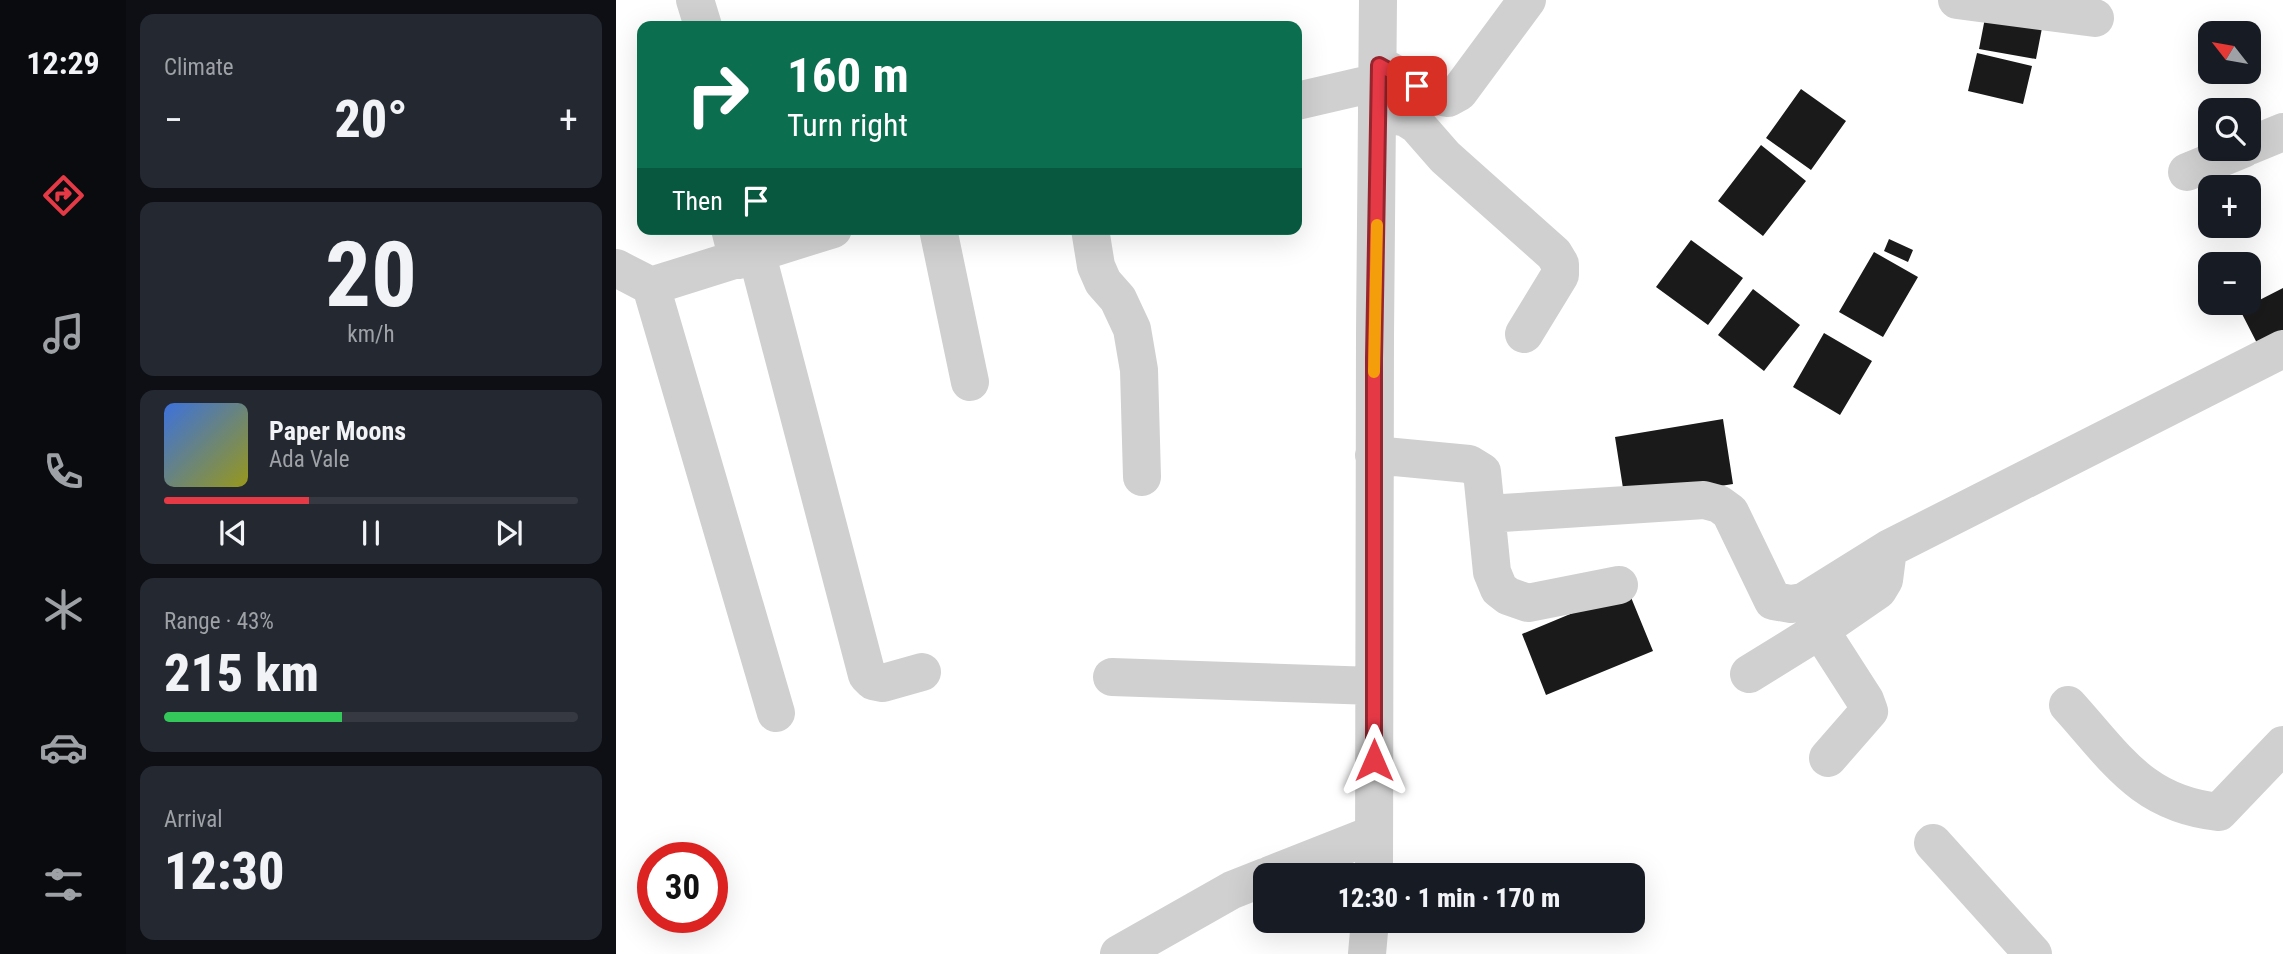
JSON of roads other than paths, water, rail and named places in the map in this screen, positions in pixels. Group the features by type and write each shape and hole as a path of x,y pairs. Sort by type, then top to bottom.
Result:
{"street":[{"path":"695,0 701,21"},
{"path":"1374,863 1378,0"},
{"path":"1302,100 1379,86 1447,98 1459,92 1527,0"},
{"path":"1957,0 2095,18"},
{"path":"1379,86 1445,157 1554,254 1560,264 1560,275 1524,334"},
{"path":"2261,141 2283,132"},
{"path":"2187,172 2214,161"},
{"path":"651,286 742,248 804,235"},
{"path":"939,235 970,382"},
{"path":"1091,235 1096,266 1103,282 1118,299 1132,329 1139,370 1142,477"},
{"path":"742,248 867,674 873,681 883,683 922,672"},
{"path":"616,268 651,286 776,713"},
{"path":"1487,514 1704,500 1719,504 1730,512 1773,601 1791,604 1803,602 1888,549 2283,349"},
{"path":"1374,455 1469,464 1482,472 1492,572 1499,589 1508,596 1528,603 1619,585"},
{"path":"1749,674 1878,590 1884,580 1888,549"},
{"path":"1820,630 1865,700 1869,711 1828,758"},
{"path":"1112,677 1374,686"},
{"path":"2068,705 2136,780 2174,803 2219,812 2283,745"},
{"path":"1300,863 1374,834"},
{"path":"1933,843 2033,954"},
{"path":"1119,954 1232,890 1253,882"},
{"path":"1367,954 1369,933"}]}
